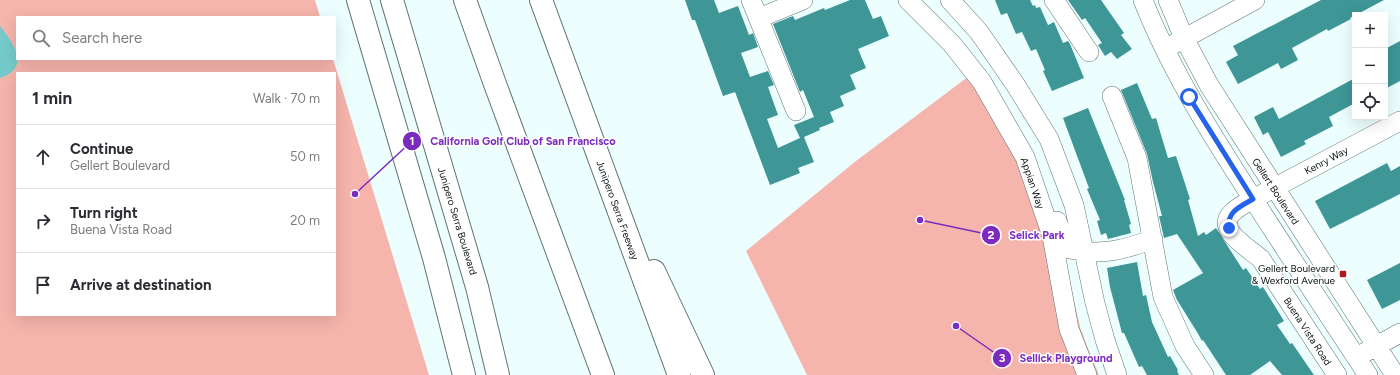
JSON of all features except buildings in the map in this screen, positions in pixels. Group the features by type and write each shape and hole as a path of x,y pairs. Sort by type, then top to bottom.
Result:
{"main road":[{"path":"358,0 434,258 464,375"},
{"name":"Junipero Serra Boulevard","path":"392,0 477,287 498,375"},
{"path":"465,0 489,69 603,375"},
{"name":"Junipero Serra Freeway","path":"541,0 679,375"},
{"path":"598,154 703,375"}],"street":[{"path":"751,0 796,111"},
{"path":"759,18 803,0"},
{"name":"Appian Way","path":"908,0 952,44 982,82 1025,157 1052,236 1070,329 1087,375"},
{"path":"950,0 979,32 1015,84 1049,139 1074,206 1105,340 1117,375"},
{"path":"1054,0 1089,52"},
{"path":"1143,0 1164,50 1189,97 1253,199 1368,375"},
{"name":"Gellert Boulevard","path":"1168,0 1184,38 1209,85 1395,375"},
{"path":"1164,50 1255,0"},
{"path":"1112,96 1137,158 1154,239 1164,298 1185,346 1204,375"},
{"name":"Kenry Way","path":"1253,199 1400,121"},
{"path":"1029,167 1040,170 1044,178 1064,241 1070,249 1099,253 1133,247 1154,239"},
{"name":"Buena Vista Road","path":"1253,199 1231,213 1228,221 1229,228 1237,241 1254,252 1261,259 1337,375"},
{"path":"1356,358 1400,333"}],"shaded area":[{"path":"0,0 315,0 320,16 16,16 16,60 333,60 429,375 0,375"},
{"path":"981,67 1066,264 1080,327 1099,375 807,375 746,251 856,161"}],"water":[{"path":"0,26 14,48 17,62 15,68 9,74 0,78"}],"place":[{"name":"California Golf Club of San Francisco","path":"355,194"},
{"name":"Selick Park","path":"920,220"},
{"name":"Gellert Boulevard & Wexford Avenue","path":"1343,274"},
{"name":"Sellick Playground","path":"956,326"}],"route":[{"path":"1189,97 1253,199 1231,213 1228,221 1229,228"}]}
